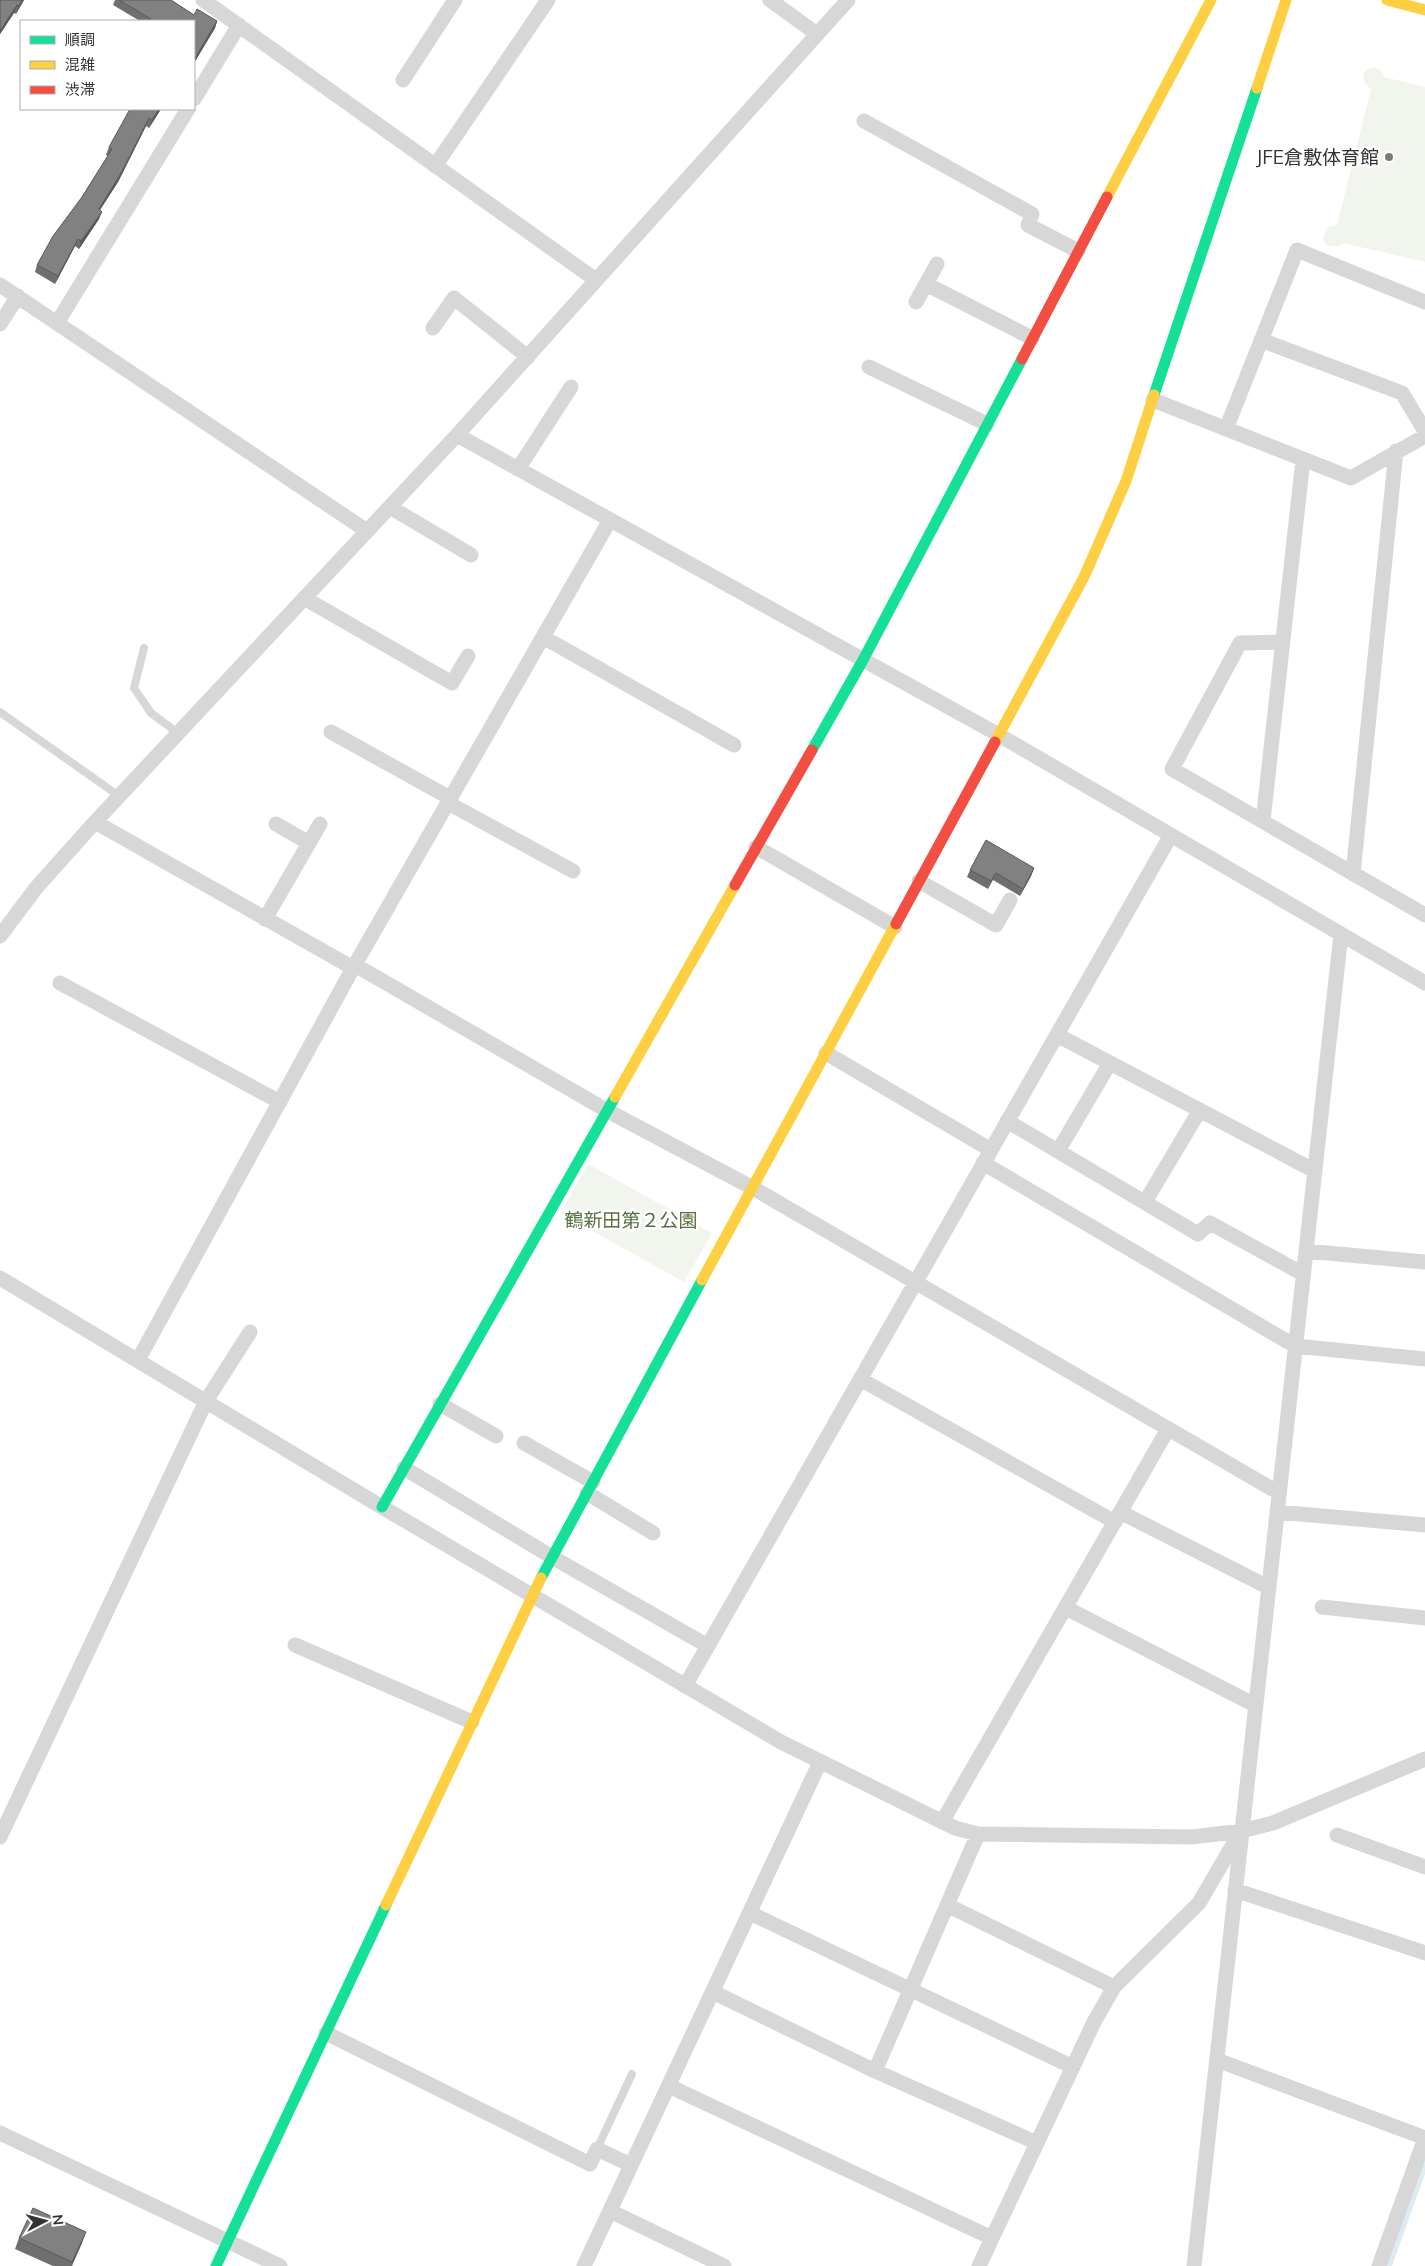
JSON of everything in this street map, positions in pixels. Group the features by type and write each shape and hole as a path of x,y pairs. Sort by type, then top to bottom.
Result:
{"street":[{"path":"203,0 596,280"},
{"path":"403,80 455,0"},
{"path":"435,166 548,0"},
{"path":"770,0 817,34"},
{"path":"0,936 36,888 95,822 457,435 848,0"},
{"path":"382,1507 863,660 1211,0"},
{"path":"216,2266 472,1722 552,1557 1084,577 1126,481 1286,0"},
{"path":"1387,0 1425,10"},
{"path":"195,97 239,25"},
{"path":"57,323 187,110"},
{"path":"864,121 1032,214 1028,225 1078,251"},
{"path":"1226,429 1297,250 1425,302"},
{"path":"916,302 937,264"},
{"path":"0,284 367,531"},
{"path":"926,284 1032,338"},
{"path":"0,324 18,296"},
{"path":"433,328 454,298 528,357"},
{"path":"1261,340 1402,393 1425,430"},
{"path":"869,367 987,424"},
{"path":"518,469 570,387"},
{"path":"1153,400 1351,478 1425,436"},
{"path":"457,435 999,735 1425,983"},
{"path":"1353,874 1396,451"},
{"path":"1263,821 1303,459"},
{"path":"390,507 471,555"},
{"path":"138,1360 354,967 610,520"},
{"path":"304,598 452,683 468,656"},
{"path":"543,636 734,745"},
{"path":"1282,642 1240,643 1172,769 1425,915"},
{"path":"332,732 573,871"},
{"path":"95,822 606,1110 753,1188 1279,1493"},
{"path":"276,824 309,843"},
{"path":"265,919 320,824"},
{"path":"686,1686 1171,835"},
{"path":"756,847 894,927"},
{"path":"919,881 996,924 1010,900"},
{"path":"1194,2266 1341,934"},
{"path":"60,983 280,1102"},
{"path":"1057,1035 1315,1171"},
{"path":"826,1053 991,1150"},
{"path":"1058,1151 1110,1063"},
{"path":"1146,1202 1200,1110"},
{"path":"1007,1121 1198,1234 1210,1223 1303,1274"},
{"path":"983,1163 1295,1346 1425,1359"},
{"path":"1306,1250 1425,1262"},
{"path":"0,1278 382,1507 781,1742 955,1828 978,1834 1192,1837 1241,1831 1273,1822 1425,1759"},
{"path":"0,1837 206,1401 250,1332"},
{"path":"860,1379 1118,1517 1268,1587"},
{"path":"440,1404 496,1436"},
{"path":"942,1822 1168,1429"},
{"path":"524,1443 653,1533"},
{"path":"404,1468 552,1557 708,1646"},
{"path":"1277,1512 1425,1525"},
{"path":"1322,1607 1425,1618"},
{"path":"1066,1608 1256,1705"},
{"path":"295,1645 472,1722"},
{"path":"584,2266 820,1762"},
{"path":"979,2266 1094,2022 1114,1987 1199,1902 1241,1831"},
{"path":"875,2071 978,1834"},
{"path":"1337,1835 1425,1866"},
{"path":"1235,1890 1425,1953"},
{"path":"947,1905 1114,1987"},
{"path":"750,1913 1073,2067"},
{"path":"713,1992 875,2071 1037,2144"},
{"path":"326,2033 590,2164 597,2150 631,2165"},
{"path":"1217,2060 1425,2138 1379,2266"},
{"path":"669,2086 992,2238"},
{"path":"0,2133 280,2266"},
{"path":"610,2212 724,2266"}],"lane":[{"path":"144,648 134,688 151,713 178,733"},
{"path":"0,712 119,796"},
{"path":"597,2150 632,2074"}],"green space":[{"name":"JFE倉敷体育館","path":"1374,67 1381,71 1384,77 1425,87 1425,262 1343,243 1339,246 1327,246 1323,238 1327,227 1337,225 1371,89 1365,83 1363,74 1366,70"},
{"name":"鶴新田第２公園","path":"588,1164 712,1233 684,1282 560,1213"}],"shaded area":[{"path":"1425,2153 1425,2174 1392,2266 1384,2266"}],"building":[{"path":"0,0 22,0 0,31"},
{"path":"119,0 171,0 194,15 197,9 217,21 195,58 195,20 151,19"},
{"path":"129,110 158,110 152,120 149,118 120,175 99,209 102,212 81,241 78,239 58,276 37,265 53,236 82,197 112,149 109,147"},
{"path":"986,840 1034,868 1023,889 996,873 991,881 970,870"},
{"path":"33,2208 86,2232 72,2262 19,2238"}],"traffic: fast":[{"path":"1154,395 1257,88"},
{"path":"812,750 863,660 1022,359"},
{"path":"382,1507 615,1097"},
{"path":"541,1578 702,1280"},
{"path":"216,2266 386,1905"}],"traffic: slow":[{"path":"1107,197 1211,0"},
{"path":"1257,88 1286,0"},
{"path":"1387,0 1425,10"},
{"path":"995,742 1084,577 1126,481 1154,395"},
{"path":"615,1097 735,885"},
{"path":"702,1280 896,924"},
{"path":"386,1905 541,1578"}],"traffic: jam":[{"path":"1022,359 1107,197"},
{"path":"896,924 995,742"},
{"path":"735,885 812,750"}],"place":[{"name":"JFE倉敷体育館","path":"1389,157"}]}
